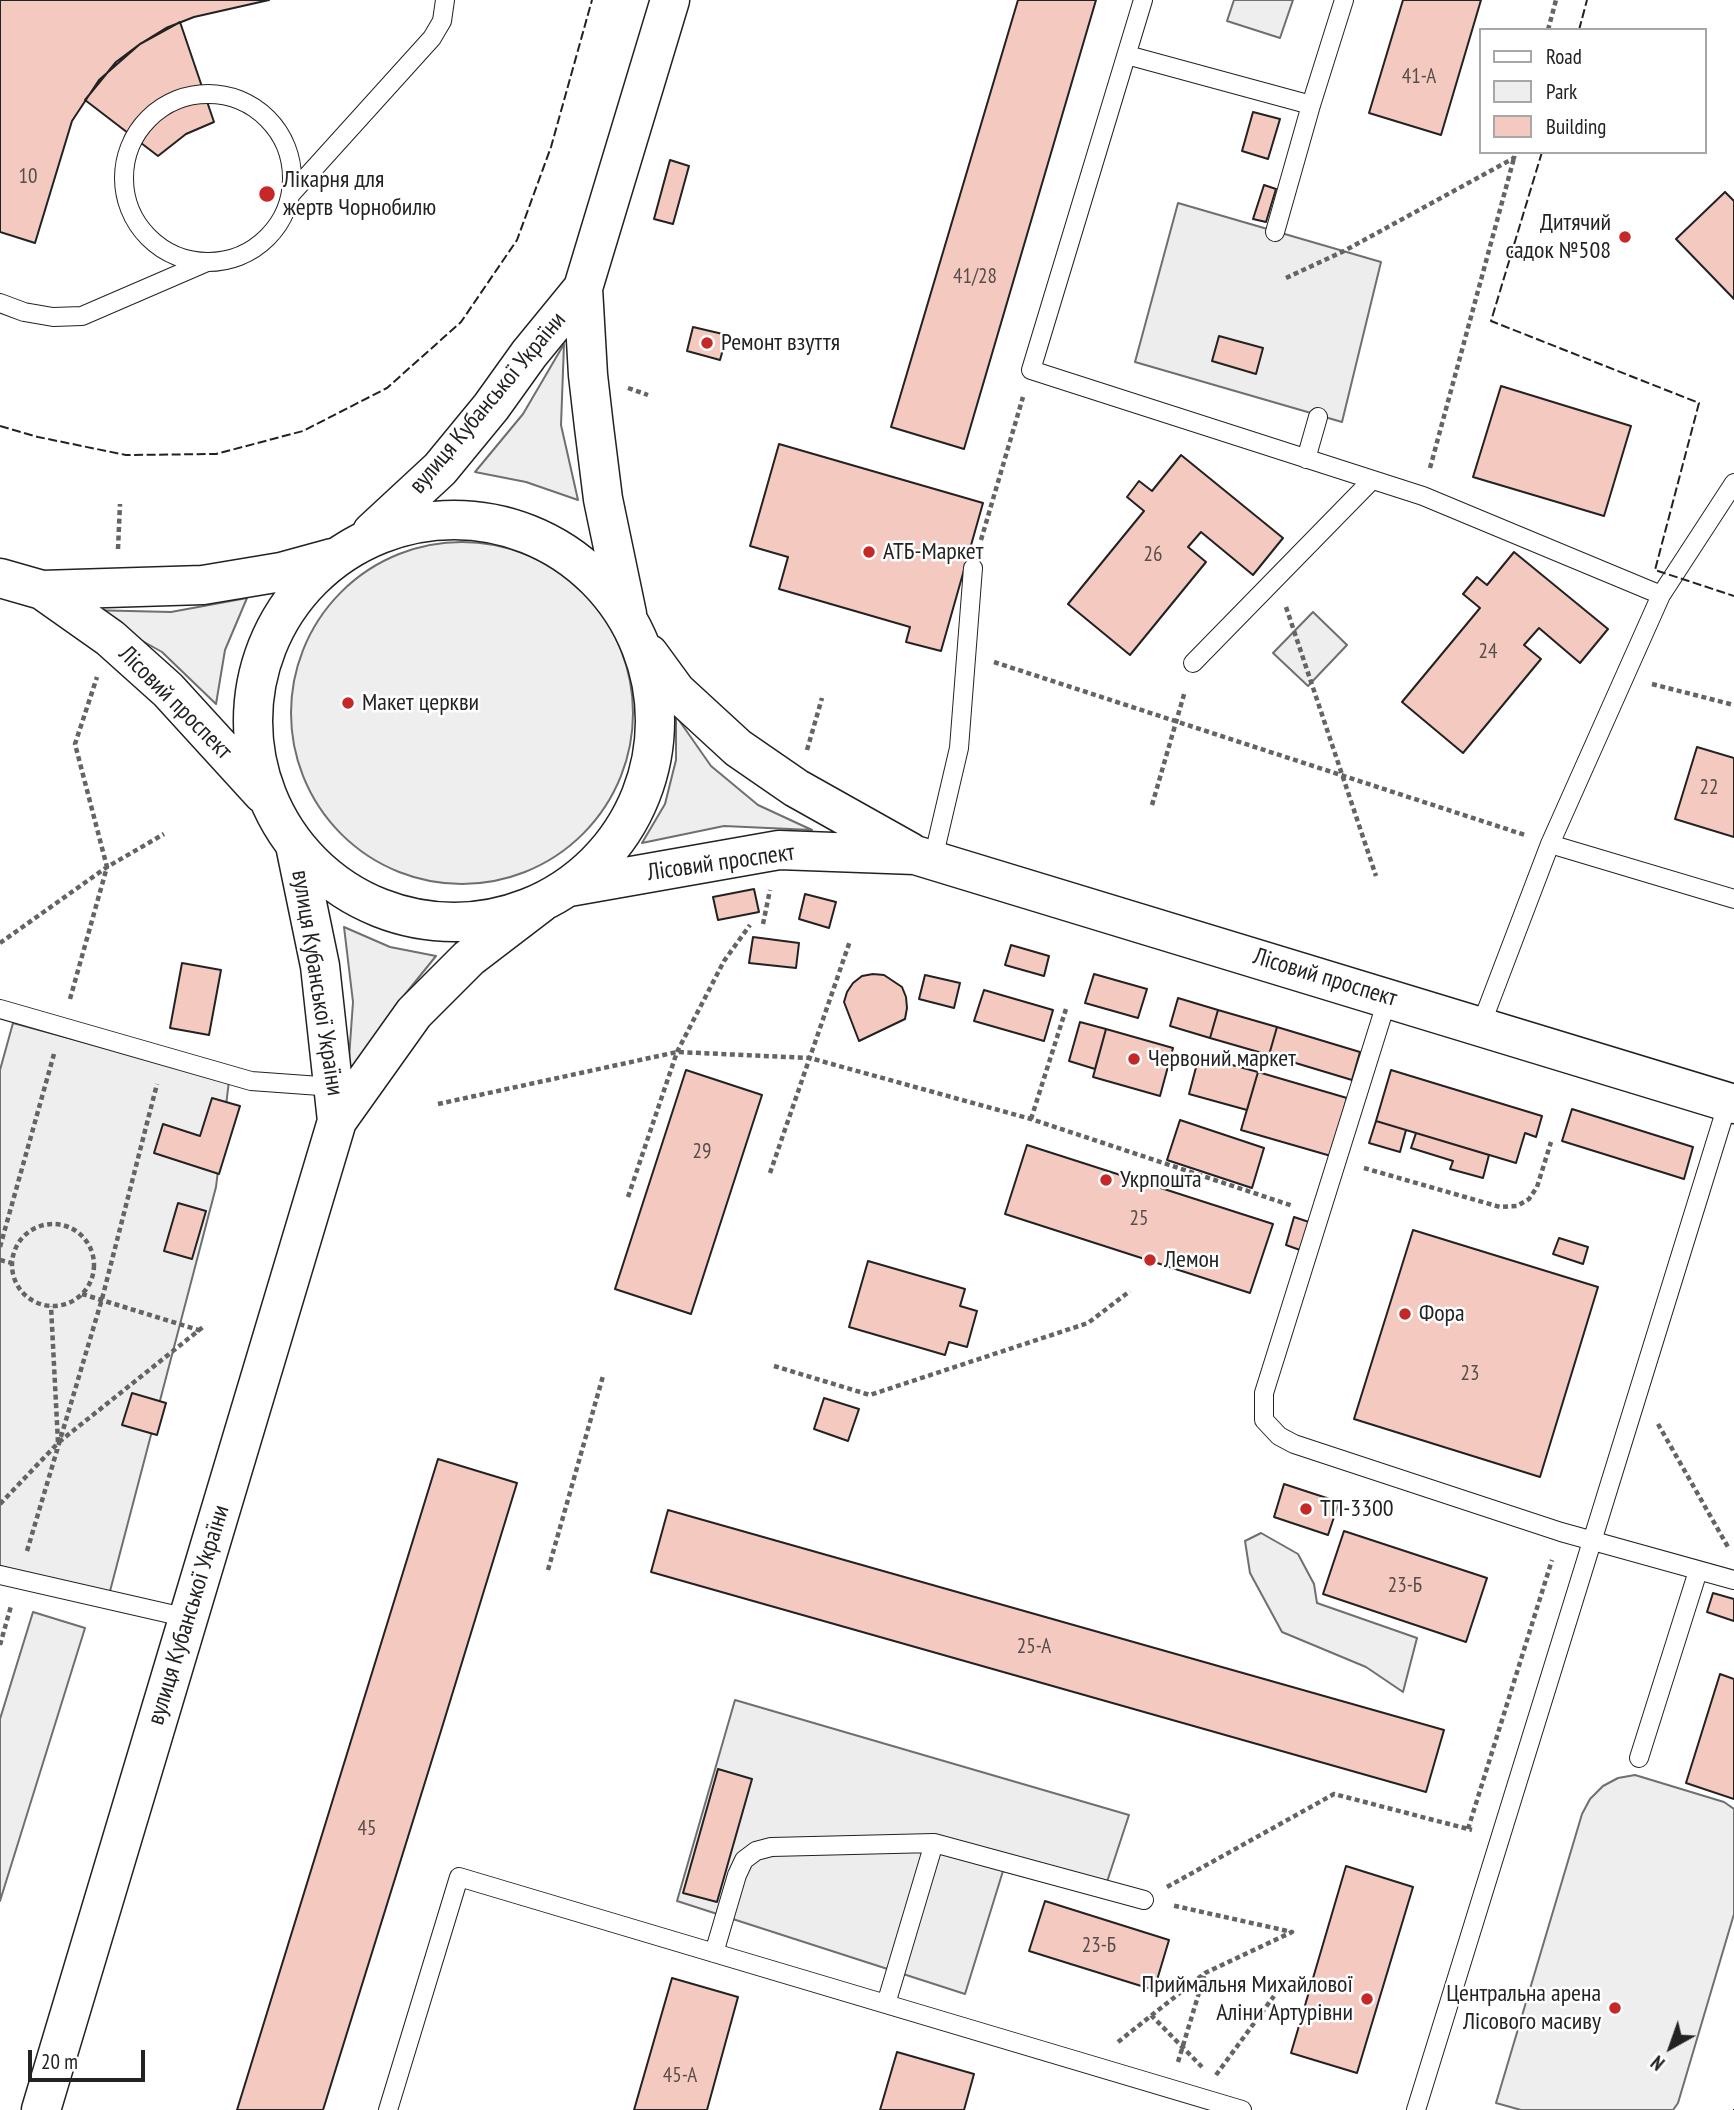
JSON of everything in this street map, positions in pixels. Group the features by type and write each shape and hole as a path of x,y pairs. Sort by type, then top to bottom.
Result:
{"street":[{"name":"вулиця Кубанської України","path":"336,1104 414,1013 469,958 555,895 611,847 634,813 649,773 655,732 653,691 634,630 603,499 588,375 583,288 670,0"},
{"name":"вулиця Кубанської України","path":"268,799 256,755 253,709 260,664 278,622 305,585 440,469 583,288"},
{"name":"Лісовий проспект","path":"0,578 41,590 203,584 281,572 414,524 460,520 505,526 548,544 586,569 634,630 676,691 738,748 796,788 924,857 1731,1103"},
{"name":"Лісовий проспект","path":"41,590 110,638 168,690 268,799"},
{"path":"268,799 295,845 322,873 354,896 391,912 429,921 468,922 507,916 555,895"},
{"name":"вулиця Кубанської України","path":"41,2110 188,1618 336,1104 320,966 295,845"},
{"name":"Лісовий проспект","path":"555,895 779,850 924,857"}],"lane":[{"path":"292,194 432,38 442,21 445,0"},
{"path":"1143,0 1031,370 1423,496 1661,595"},
{"path":"1275,232 1344,0"},
{"path":"1127,55 1311,105"},
{"path":"0,303 24,312 53,317 82,316 206,262 236,258 261,244 281,222 292,194 293,179 288,150 274,124 251,105 210,93 181,97 155,111 136,133 125,161 123,176 128,205 142,231 165,250 206,262"},
{"path":"1306,459 1318,417"},
{"path":"1193,663 1371,480"},
{"path":"1481,1026 1550,844 1661,595 1734,483"},
{"path":"924,857 960,748 973,568"},
{"path":"1550,844 1734,899"},
{"path":"1388,997 1264,1393 1265,1420 1279,1436 1294,1444 1593,1542 1734,1580"},
{"path":"0,1009 336,1104"},
{"path":"1416,2110 1638,1389 1731,1103"},
{"path":"1639,1758 1698,1571"},
{"path":"0,1575 188,1618"},
{"path":"886,2004 934,1843"},
{"path":"714,1953 744,1860 756,1850 771,1847 934,1843 1144,1900"},
{"path":"388,2110 459,1877 1242,2110"}],"path":[{"path":"1549,28 1556,0"},
{"path":"1286,278 1344,251 1515,155"},
{"path":"1423,496 1515,155"},
{"path":"973,568 1031,370"},
{"path":"1276,578 1376,876"},
{"path":"967,653 1550,844"},
{"path":"1152,805 1193,663"},
{"path":"1624,677 1734,705"},
{"path":"0,943 107,867 164,834"},
{"path":"628,1197 677,1052 724,961 750,925"},
{"path":"770,1173 850,941"},
{"path":"1031,1119 1066,1009"},
{"path":"438,1104 677,1052 810,1058 1031,1119 1320,1215"},
{"path":"0,1645 102,1298 164,1056"},
{"path":"1338,1160 1500,1207 1517,1206 1529,1199 1537,1187 1551,1142"},
{"path":"57,1224 80,1234 89,1245 94,1270 90,1283 82,1294 63,1305 51,1306 39,1303 19,1288 13,1276 12,1263 21,1239 31,1230 43,1225 57,1224"},
{"path":"0,1260 12,1263"},
{"path":"774,1366 870,1395 1088,1323 1130,1291"},
{"path":"0,1503 58,1443 203,1329 82,1294"},
{"path":"51,1306 58,1443"},
{"path":"548,1570 603,1376"},
{"path":"1638,1389 1734,1557"},
{"path":"1468,1829 1561,1532"},
{"path":"1144,1900 1334,1794 1500,1838"},
{"path":"1091,2065 1205,1973 1292,1932 1144,1900"},
{"path":"1168,2088 1183,2049 1205,1973"},
{"path":"1151,2015 1213,2079 1274,1996"}],"green space":[{"path":"1234,0 1293,0 1280,38 1227,21"},
{"path":"564,344 561,425 578,500 526,482 475,472 523,414"},
{"path":"462,542 495,545 527,555 557,571 583,592 604,618 620,648 630,680 633,713 630,746 620,778 604,808 583,834 557,855 527,871 495,881 462,884 429,881 397,871 367,855 341,834 320,808 304,778 294,746 291,713 294,680 304,648 320,618 341,592 367,571 397,555 429,545"},
{"path":"247,598 225,650 216,704 162,652 87,610 171,612"},
{"path":"1313,612 1347,645 1308,686 1273,653"},
{"path":"676,716 711,766 758,805 812,830 724,826 642,843 665,804 676,760"},
{"path":"344,927 390,947 436,956 394,1008 347,1086 353,1002"},
{"path":"13,1023 229,1081 216,1187 109,1595 0,1566 0,1070"},
{"path":"1261,1533 1298,1554 1314,1584 1317,1603 1417,1638 1403,1692 1366,1667 1282,1632 1250,1573 1245,1541"},
{"path":"33,1612 85,1628 0,1901 0,1719"},
{"name":"Центральна арена Лісового масиву","path":"1635,1775 1724,1802 1734,1809 1734,1914 1678,2103 1673,2110 1521,2110 1496,2103 1582,1814 1590,1799 1603,1786 1618,1778"}],"shaded area":[{"path":"1178,203 1381,262 1342,422 1135,362"},
{"path":"735,1700 1129,1815 1102,1897 1003,1871 965,1994 677,1901"}],"building":[{"path":"0,0 269,0 194,17 166,28 140,44 99,80 72,121 35,243 0,232"},
{"path":"1018,0 1096,0 964,449 891,427"},
{"path":"1403,0 1481,0 1441,135 1369,113"},
{"path":"180,22 214,122 186,134 158,156 85,100 116,62 140,44"},
{"path":"1253,112 1280,119 1268,159 1242,151"},
{"path":"670,160 689,166 673,224 654,219"},
{"path":"1264,185 1276,189 1266,222 1253,219"},
{"path":"1725,192 1734,201 1734,299 1676,239"},
{"name":"Ремонт взуття","path":"693,327 727,335 720,360 687,351"},
{"path":"1219,336 1263,348 1256,374 1212,361"},
{"path":"1501,386 1631,426 1604,516 1473,477"},
{"name":"АТБ-Маркет","path":"779,444 983,503 941,651 906,642 910,627 779,589 788,557 750,546"},
{"path":"1181,455 1283,538 1253,575 1201,532 1188,547 1206,562 1130,655 1068,604 1144,511 1127,497 1139,481 1152,491"},
{"path":"1514,552 1608,629 1580,663 1539,628 1524,645 1541,659 1463,753 1402,702 1480,608 1463,594 1477,577 1487,585"},
{"path":"1697,747 1734,758 1734,837 1675,819"},
{"path":"754,889 759,912 718,920 713,897"},
{"path":"805,894 836,902 829,928 799,919"},
{"path":"753,937 799,943 796,968 749,963"},
{"path":"1011,945 1049,956 1044,976 1005,965"},
{"path":"182,963 221,970 209,1035 170,1028"},
{"path":"1094,974 1147,989 1138,1018 1085,1003"},
{"path":"884,975 902,987 906,997 905,1019 859,1041 844,1002 853,983 862,976"},
{"path":"925,975 960,983 954,1008 919,999"},
{"path":"984,990 1053,1010 1044,1041 974,1021"},
{"path":"1178,998 1218,1010 1210,1038 1170,1026"},
{"path":"1218,1010 1277,1027 1269,1055 1210,1038"},
{"path":"1080,1022 1106,1029 1095,1069 1069,1061"},
{"path":"1277,1027 1360,1052 1352,1080 1269,1055"},
{"name":"Червоний маркет","path":"1106,1029 1173,1048 1160,1096 1093,1077"},
{"path":"1199,1056 1258,1072 1247,1110 1189,1094"},
{"path":"686,1070 762,1095 691,1314 615,1289"},
{"path":"1391,1070 1542,1116 1536,1137 1525,1133 1516,1163 1376,1121"},
{"path":"1258,1072 1347,1098 1331,1156 1241,1130"},
{"path":"212,1098 240,1106 219,1174 154,1153 163,1124 200,1136"},
{"path":"1572,1109 1693,1147 1684,1179 1562,1141"},
{"path":"1180,1120 1264,1148 1252,1188 1167,1160"},
{"path":"1376,1121 1406,1130 1400,1152 1369,1143"},
{"path":"1416,1133 1489,1155 1483,1178 1450,1169 1453,1161 1411,1148"},
{"path":"1027,1145 1273,1224 1250,1293 1005,1214"},
{"path":"178,1203 206,1211 192,1259 164,1251"},
{"path":"1294,1217 1309,1222 1300,1250 1286,1245"},
{"path":"1413,1230 1598,1287 1540,1477 1354,1419"},
{"path":"1559,1238 1588,1247 1583,1264 1553,1254"},
{"path":"868,1261 965,1289 960,1306 977,1311 967,1347 949,1342 945,1355 849,1327"},
{"path":"132,1393 166,1403 157,1435 122,1425"},
{"path":"824,1398 859,1409 848,1441 814,1429"},
{"path":"438,1459 517,1483 440,1734 323,2110 237,2110"},
{"name":"ТП-3300","path":"1284,1484 1339,1502 1328,1535 1274,1517"},
{"path":"668,1510 1444,1730 1426,1792 651,1572"},
{"path":"1344,1531 1487,1578 1466,1642 1323,1594"},
{"path":"1713,1593 1734,1599 1734,1621 1707,1612"},
{"path":"1720,1674 1734,1679 1734,1799 1686,1783"},
{"path":"718,1769 752,1779 717,1902 683,1893"},
{"path":"1346,1866 1413,1887 1357,2073 1291,2053"},
{"path":"1045,1901 1169,1940 1154,1990 1029,1951"},
{"path":"672,1978 738,1997 707,2110 634,2110"},
{"path":"897,2052 974,2074 964,2110 880,2110"}],"fence":[{"path":"0,426 38,437 126,455 216,454 303,431 387,388 461,322 517,240 551,147 592,0"},
{"path":"1580,28 1587,0"},
{"path":"1541,154 1491,321 1699,403 1655,570 1734,596"}],"place":[{"name":"Лікарня для жертв Чорнобилю","path":"267,194"},
{"name":"Дитячий садок №508","path":"1625,237"},
{"name":"Ремонт взуття","path":"707,343"},
{"name":"АТБ-Маркет","path":"869,552"},
{"name":"Макет церкви","path":"348,703"},
{"name":"Червоний маркет","path":"1134,1059"},
{"name":"Укрпошта","path":"1106,1180"},
{"name":"Лемон","path":"1150,1260"},
{"name":"Фора","path":"1405,1314"},
{"name":"ТП-3300","path":"1306,1509"},
{"name":"Приймальня Михайлової Аліни Артурівни","path":"1367,1999"},
{"name":"Центральна арена Лісового масиву","path":"1615,2008"}]}
